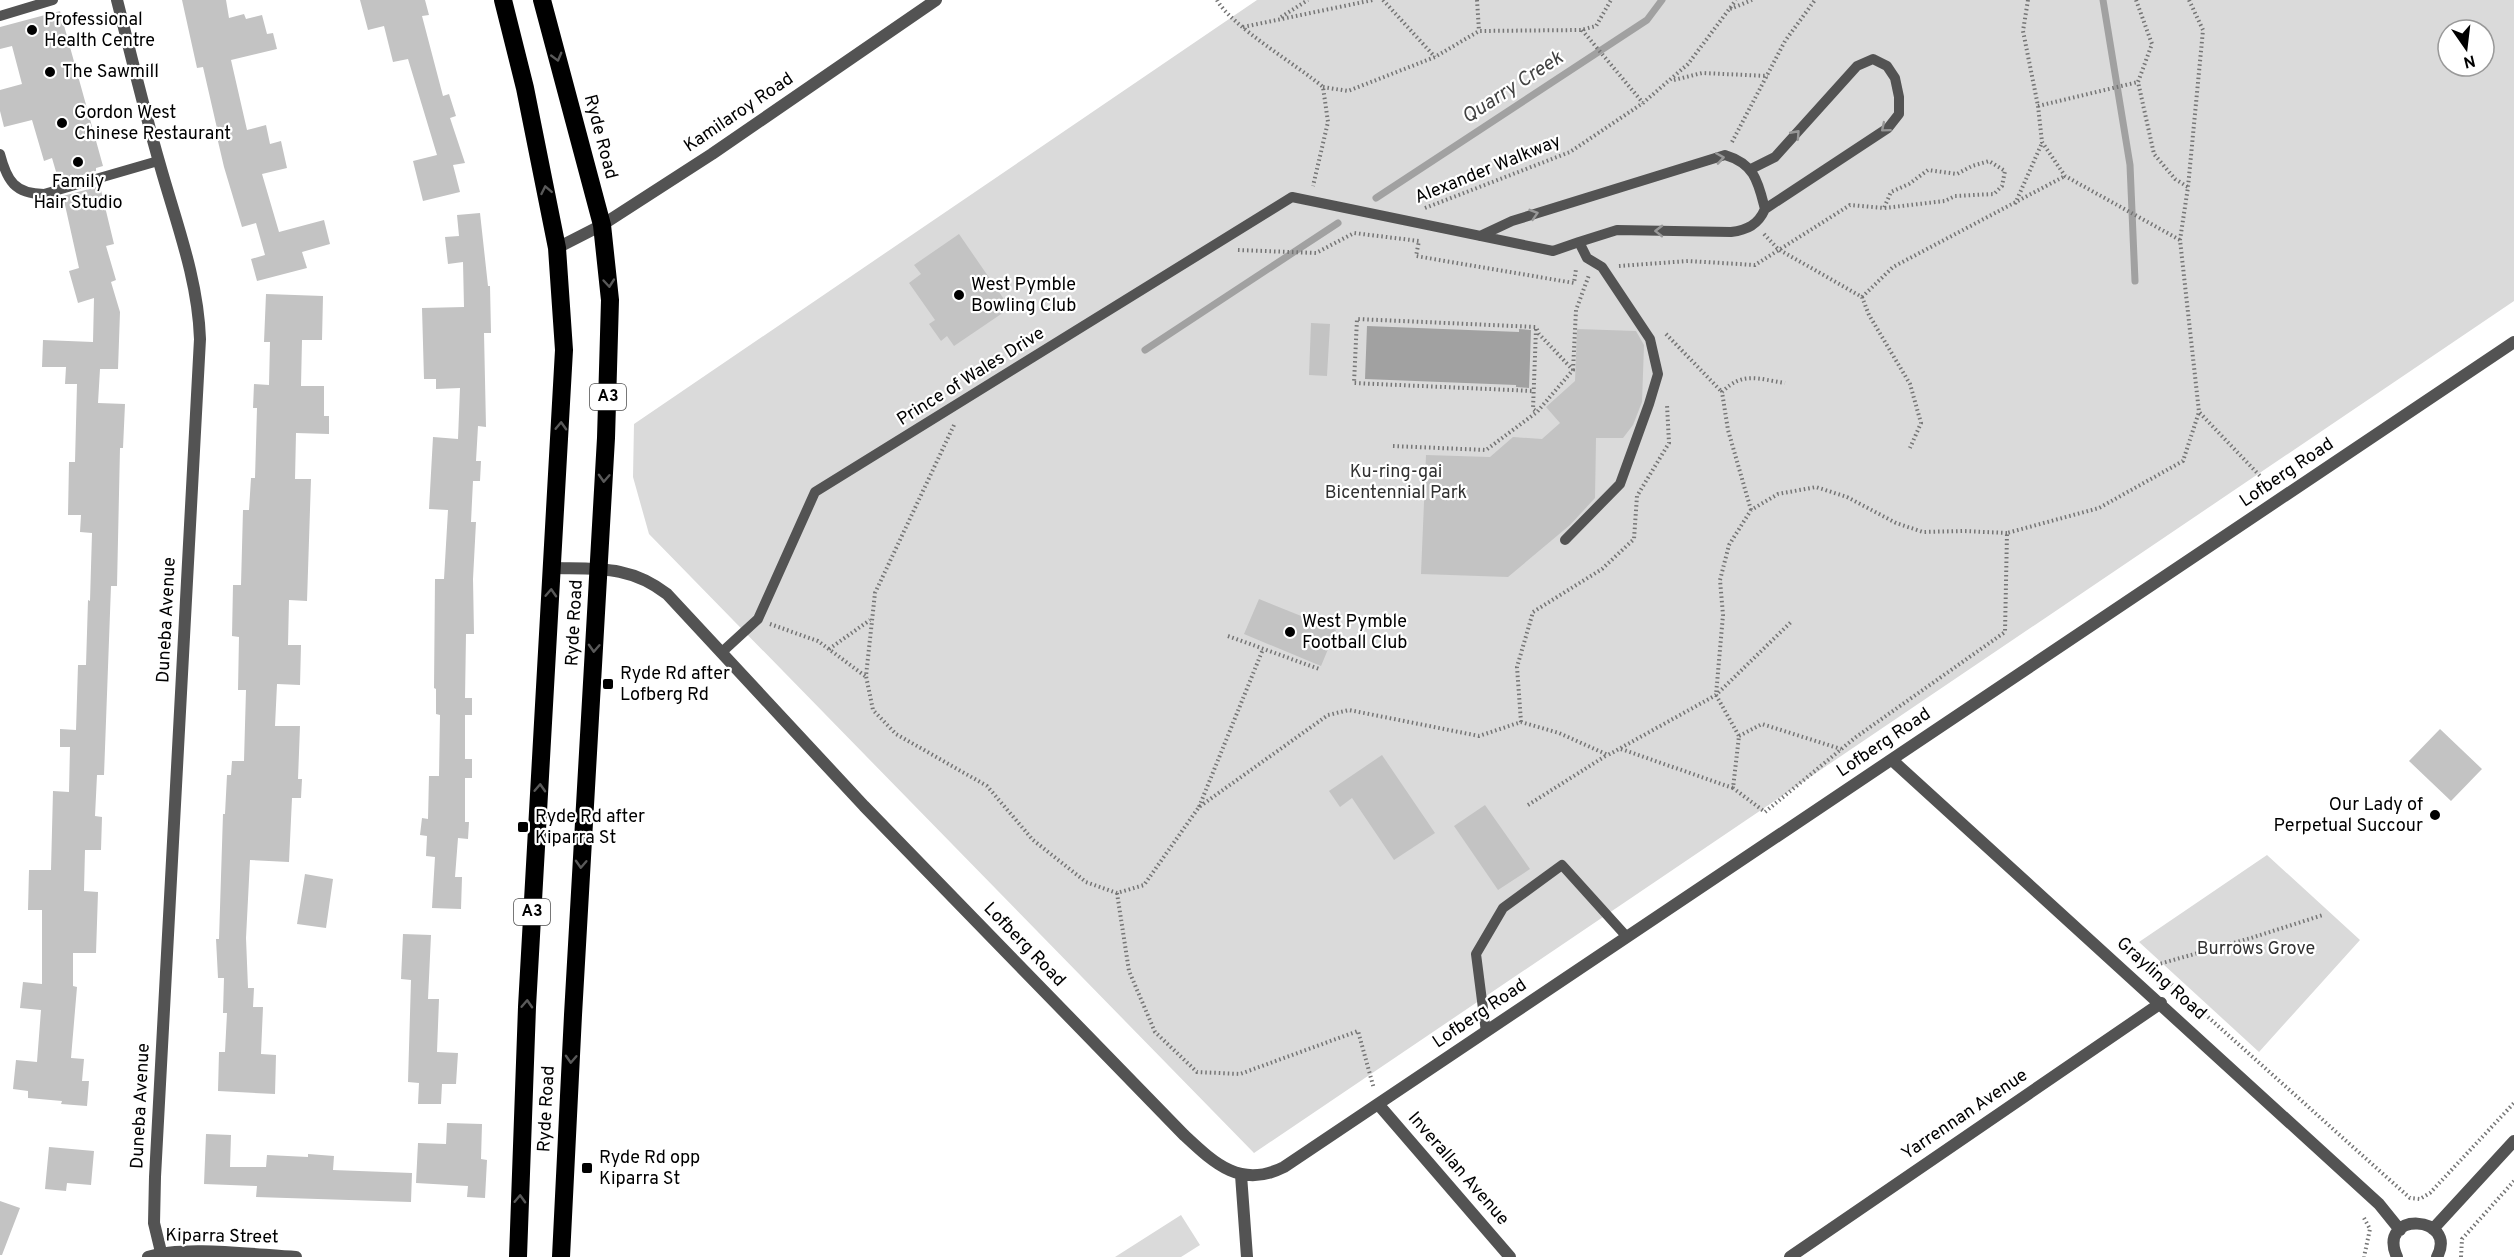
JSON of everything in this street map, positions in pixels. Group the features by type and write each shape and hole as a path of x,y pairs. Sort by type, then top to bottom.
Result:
{"highway":[{"name":"Ryde Road","path":"502,0 525,88 557,248 564,350 527,1007 518,1257"},
{"name":"Ryde Road","path":"542,0 602,225 610,300 599,569 561,1257"}],"street":[{"name":"Duneba Avenue","path":"117,0 158,161 196,291 200,339 155,1177 154,1223 160,1252"},
{"name":"Kamilaroy Road","path":"557,248 602,225 712,154 936,0"},
{"name":"Lofberg Road","path":"553,568 620,570 642,576 667,594 872,814 1184,1136 1210,1160 1241,1174 1259,1177 1284,1167 2514,342"},
{"name":"Grayling Road","path":"1892,760 2379,1204 2400,1230"},
{"name":"Yarrennan Avenue","path":"1790,1257 2161,1003"},
{"name":"Inverallan Avenue","path":"1378,1104 1510,1257"},
{"path":"2433,1229 2514,1141"},
{"path":"1241,1174 1247,1257"},
{"path":"2397,1257 2394,1243 2400,1230 2412,1223 2420,1222 2433,1229 2440,1240 2437,1257"},
{"name":"Kiparra Street","path":"148,1257 160,1252 296,1257"}],"lane":[{"path":"0,16 53,0"},
{"path":"1750,169 1775,157 1857,66 1873,59 1887,66 1895,78 1899,97 1899,114 1888,128 1765,209 1755,225"},
{"path":"0,154 5,172 14,185 27,194 44,194 158,161"},
{"path":"1480,237 1512,221 1725,155 1738,159 1750,169 1758,184 1765,209"},
{"name":"Prince of Wales Drive","path":"722,652 758,619 815,492 1292,197 1553,251 1617,230 1731,232 1755,225"},
{"path":"1565,540 1620,484 1658,374 1650,339 1597,266 1587,258 1579,243"},
{"path":"1486,1032 1476,954 1503,908 1562,866 1627,938"}],"path":[{"path":"1217,0 1220,6 1242,27 1301,68 1323,87 1348,91 1435,57 1479,32 1583,32 1596,26 1611,0"},
{"path":"1276,20 1308,0"},
{"path":"1242,27 1372,0"},
{"path":"1383,0 1435,57"},
{"path":"1477,0 1479,32"},
{"name":"Alexander Walkway","path":"1412,222 1414,213 1570,152 1643,103 1688,64 1736,0"},
{"path":"1729,10 1752,0"},
{"path":"1725,155 1785,41 1815,0"},
{"path":"2028,0 2023,31 2043,142 2065,176 2180,240"},
{"path":"2136,0 2152,44 2138,82 2154,154 2175,179 2188,187"},
{"path":"1733,788 1738,736 1716,695 1723,615 1720,580 1729,545 1751,510 1778,494 1816,487 1848,497 1896,523 1923,532 2007,533 2099,508 2183,460 2199,412 2180,240 2188,187 2203,30 2189,0"},
{"path":"1583,32 1643,103"},
{"path":"1672,80 1702,73 1768,76"},
{"path":"2038,106 2138,82"},
{"path":"1309,201 1328,122 1323,87"},
{"path":"2015,204 2043,142"},
{"path":"1233,249 1316,253 1353,233 1419,241 1416,256 1574,283 1577,264 1597,266 1688,261 1755,265 1850,205 1884,208 1945,201 1955,196 1994,194 2002,186 2006,171 1989,161 1957,174 1928,170 1909,184 1891,192 1884,208"},
{"path":"1862,297 1893,267 2065,176"},
{"path":"1755,225 1778,249 1862,297 1869,315 1910,384 1921,423 1910,448"},
{"path":"1393,446 1485,450 1538,412 1573,370 1576,310 1597,266"},
{"path":"1533,391 1354,383 1354,372 1357,319 1536,327"},
{"path":"1536,327 1539,334 1573,370"},
{"path":"1536,327 1533,409 1538,412"},
{"path":"1660,328 1722,392 1728,430 1751,510"},
{"path":"1722,392 1733,380 1749,378 1785,383"},
{"path":"2199,412 2261,477"},
{"path":"955,424 875,593 866,676 873,710 896,734 987,786 1033,840 1086,882 1117,893 1144,885 1199,807 1263,649"},
{"path":"1621,749 1733,788 1766,812 1842,749 2005,632 2007,533"},
{"path":"758,619 818,641 866,676"},
{"path":"829,649 871,619"},
{"path":"1528,805 1608,755 1716,695 1791,622"},
{"path":"1228,636 1319,669"},
{"path":"1199,807 1328,715 1349,710 1479,736 1521,722 1559,733 1608,755"},
{"path":"1738,736 1762,724 1842,749"},
{"path":"1117,893 1129,971 1155,1032 1197,1072 1240,1074 1358,1031 1378,1104"},
{"path":"2324,915 2251,939 2151,966 2410,1198 2420,1199 2430,1193 2514,1103"},
{"path":"2461,1257 2462,1239 2514,1181"},
{"path":"2364,1218 2370,1229 2364,1257"}],"green space":[{"name":"Ku-ring-gai Bicentennial Park","path":"1257,0 2514,0 2514,301 1254,1153 649,534 633,477 634,424"},
{"name":"Burrows Grove","path":"2267,855 2360,940 2259,1052 2139,942"},
{"path":"1181,1215 1200,1245 1181,1257 1115,1257"}],"shaded area":[{"path":"1367,326 1519,332 1519,329 1531,330 1529,388 1516,387 1516,385 1365,379"}],"building":[{"path":"182,0 226,0 229,18 244,14 246,19 262,15 267,34 273,33 277,49 231,60 247,130 266,125 270,144 281,141 287,168 262,174 279,232 324,220 330,244 302,252 307,268 257,281 251,259 265,255 256,223 242,227 224,167 203,67 197,68"},
{"path":"360,0 425,0 429,15 422,16 443,96 449,94 456,116 450,118 465,163 453,165 460,192 423,201 413,161 437,155 408,59 393,62 384,26 368,30"},
{"path":"60,11 103,166 96,168 96,171 59,182 52,158 44,161 32,120 4,127 0,111 0,90 22,84 12,46 0,49 0,27"},
{"path":"100,186 114,244 106,246 116,280 111,282 120,312 118,369 100,369 98,403 125,404 123,448 120,448 117,586 111,586 104,775 97,775 95,816 102,817 101,850 85,850 84,891 98,892 96,953 73,953 73,986 77,987 71,1058 84,1059 82,1081 89,1081 87,1106 28,1098 28,1091 13,1089 16,1060 37,1062 41,1010 20,1008 23,982 42,984 42,910 28,910 29,870 51,870 53,791 69,792 70,747 60,747 60,729 76,730 78,665 86,665 88,600 90,601 92,533 80,532 81,515 68,515 69,462 75,462 77,384 65,384 66,367 42,367 43,340 93,342 94,298 78,303 69,271 79,268 63,196"},
{"path":"480,213 488,286 490,286 491,333 484,333 486,427 478,426 476,461 481,461 480,481 473,481 471,522 476,522 473,579 474,634 466,634 465,698 472,698 472,715 465,715 465,759 472,759 472,778 465,778 465,822 469,822 468,839 458,838 455,877 462,877 461,909 432,908 435,857 426,856 427,836 420,835 422,818 428,819 429,776 439,776 440,715 436,714 436,689 434,688 435,579 444,579 448,510 429,509 433,437 458,439 460,388 436,389 436,379 424,379 422,308 464,307 463,262 448,264 445,237 459,236 457,215"},
{"name":"West Pymble Bowling Club","path":"959,234 1010,308 954,346 947,336 941,341 929,324 935,320 909,283 921,274 914,265"},
{"path":"266,294 323,296 322,340 302,340 301,386 324,386 324,416 329,416 329,434 296,433 295,479 311,479 307,601 289,600 288,645 301,645 300,685 277,684 275,726 300,726 298,779 302,779 301,798 292,798 289,862 250,860 246,938 248,988 254,988 253,1007 263,1007 261,1054 276,1055 275,1094 218,1091 219,1052 225,1052 227,1013 223,1013 224,978 218,978 216,939 219,939 223,814 225,814 227,775 231,775 232,761 244,761 246,690 238,690 239,637 232,636 233,585 241,585 243,510 249,510 251,478 255,478 257,408 253,408 254,384 269,385 270,342 264,342"},
{"path":"1311,323 1330,324 1327,376 1309,375"},
{"path":"1577,329 1636,331 1644,345 1642,402 1633,425 1623,438 1596,438 1595,498 1570,525 1508,577 1421,574 1426,455 1490,457 1513,437 1542,439 1560,423 1546,407 1575,381"},
{"name":"West Pymble Football Club","path":"1259,599 1336,630 1321,666 1244,634"},
{"path":"2440,729 2482,769 2451,801 2409,761"},
{"path":"1382,755 1435,833 1394,860 1352,798 1340,807 1329,791"},
{"path":"1485,805 1530,869 1498,890 1454,826"},
{"path":"305,874 333,879 326,928 297,924"},
{"path":"403,934 431,935 428,999 439,999 437,1052 458,1053 456,1084 442,1084 441,1104 418,1104 419,1083 408,1082 411,980 401,979"},
{"path":"447,1123 482,1124 481,1159 487,1160 485,1198 467,1197 468,1186 416,1183 418,1143 446,1144"},
{"path":"206,1134 231,1135 230,1167 266,1167 267,1155 308,1157 308,1154 334,1156 333,1170 412,1173 411,1202 256,1197 257,1186 204,1184"},
{"path":"49,1147 94,1151 91,1185 67,1183 66,1191 45,1189"},
{"path":"0,1201 20,1208 2,1255 0,1255"}],"waterway":[{"name":"Quarry Creek","path":"1376,198 1647,20 1662,0"},
{"path":"2103,0 2130,165 2135,281"},
{"name":"Quarry Creek","path":"1145,350 1338,223"}],"place":[{"name":"Professional Health Centre","path":"32,30"},
{"name":"The Sawmill","path":"50,72"},
{"name":"Gordon West Chinese Restaurant","path":"62,123"},
{"name":"Family Hair Studio","path":"78,162"},
{"name":"West Pymble Bowling Club","path":"959,295"},
{"name":"West Pymble Football Club","path":"1290,632"},
{"name":"Ryde Rd after Lofberg Rd","path":"608,684"},
{"name":"Our Lady of Perpetual Succour","path":"2435,815"},
{"name":"Ryde Rd after Kiparra St","path":"523,827"},
{"name":"Ryde Rd opp Kiparra St","path":"587,1168"}]}
